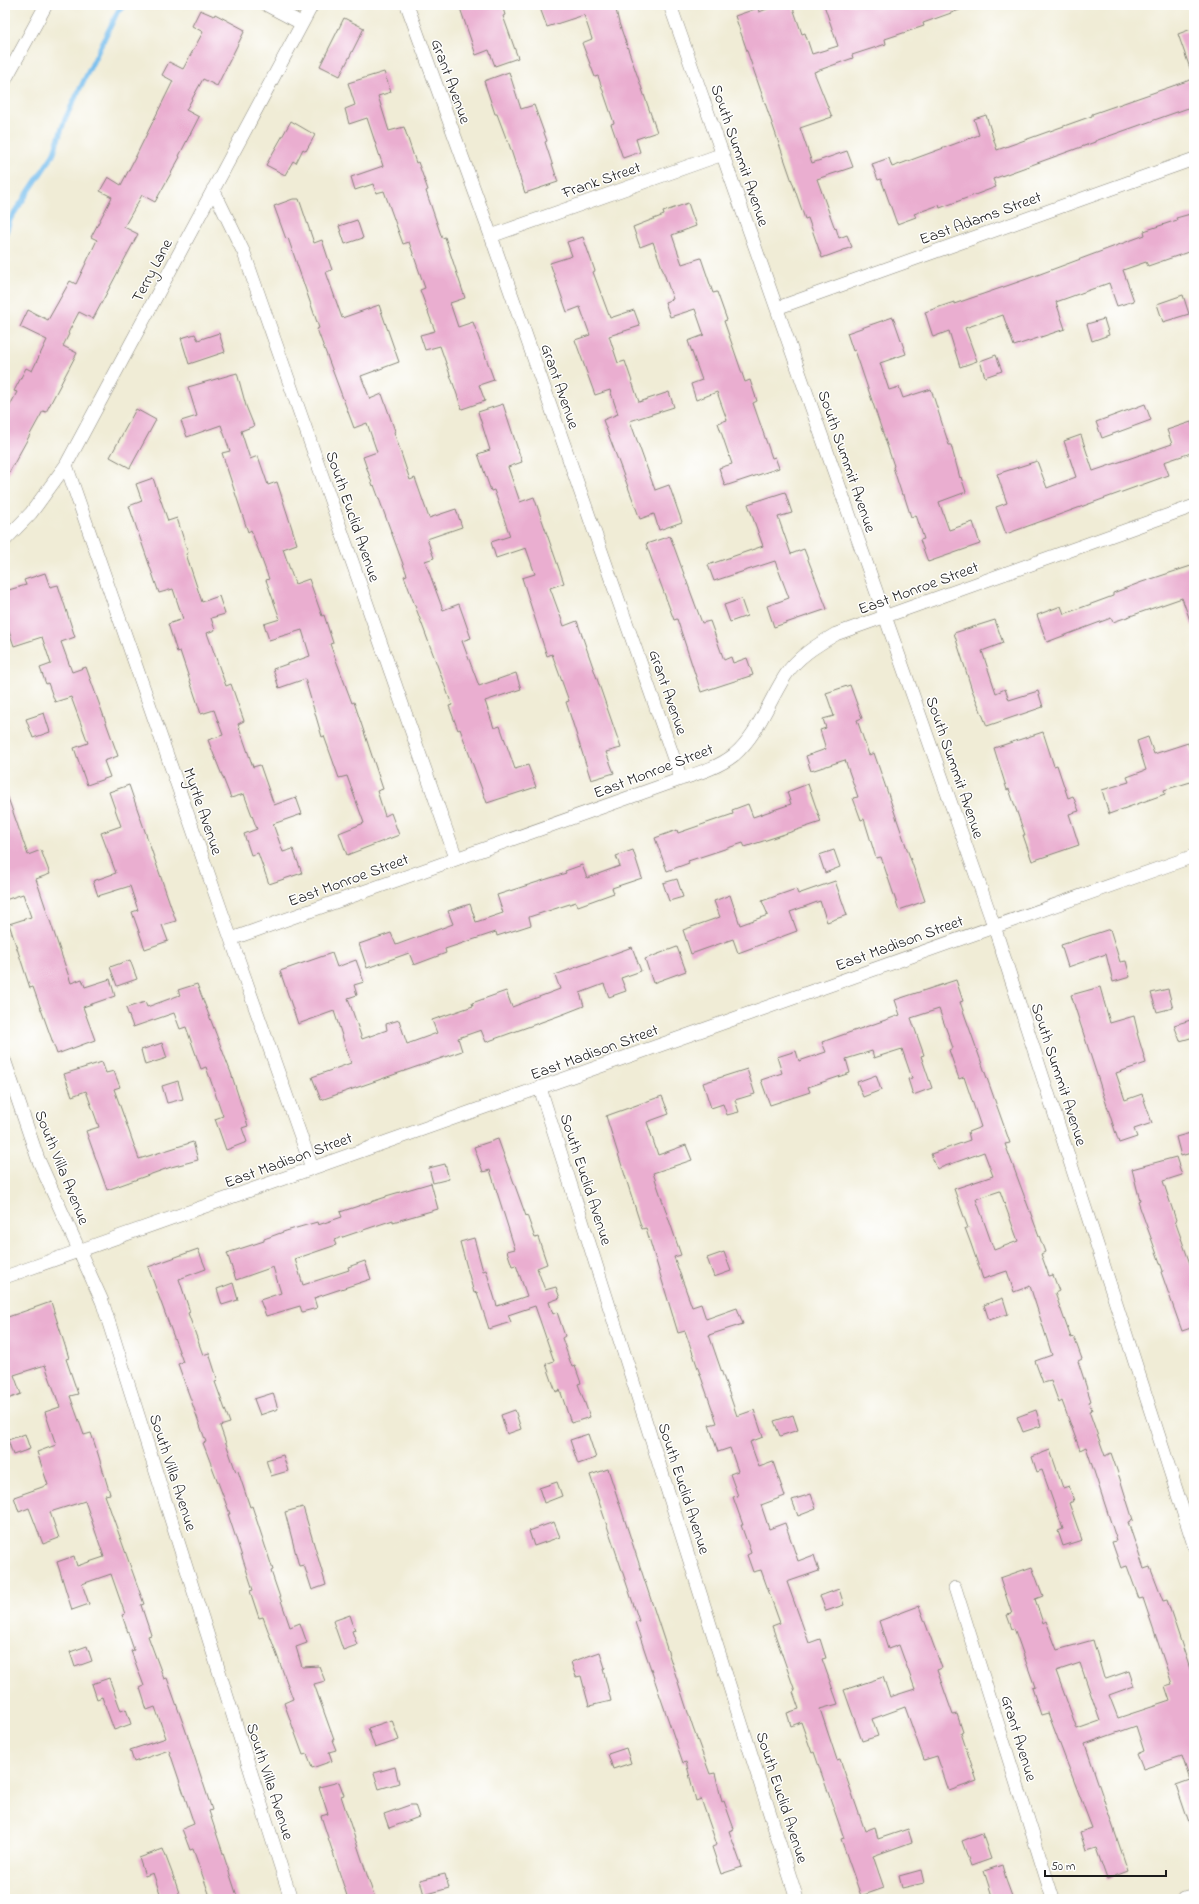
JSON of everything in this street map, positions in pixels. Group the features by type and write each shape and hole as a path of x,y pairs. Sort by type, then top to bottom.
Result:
{"street":[{"path":"5,80 46,5"},
{"path":"268,5 302,23"},
{"name":"Terry Lane","path":"5,540 31,513 66,464 312,5"},
{"name":"Grant Avenue","path":"407,5 491,236 681,779"},
{"name":"South Summit Avenue","path":"670,5 994,926 1194,1545"},
{"name":"Frank Street","path":"491,236 723,154"},
{"name":"East Adams Street","path":"776,308 1194,159"},
{"name":"South Euclid Avenue","path":"213,189 244,253 456,858"},
{"name":"Myrtle Avenue","path":"66,464 312,1168"},
{"name":"East Monroe Street","path":"231,939 721,764 738,751 757,727 785,676 796,662 814,647 836,634 1194,506"},
{"name":"East Madison Street","path":"5,1277 1194,856"},
{"name":"South Villa Avenue","path":"5,1062 38,1158 102,1301 291,1899"},
{"name":"South Euclid Avenue","path":"540,1088 797,1899"},
{"name":"Grant Avenue","path":"955,1588 1053,1899"},
{"path":"1184,1899 1194,1896"}],"building":[{"path":"459,5 502,5 505,15 503,16 518,58 495,66 489,50 476,55"},
{"path":"548,5 615,5 619,23 657,132 636,139 640,152 623,158 611,124 614,123 598,76 595,77 582,43 592,39 584,15 547,27 540,8"},
{"path":"778,5 792,5 802,34 805,33 812,54 838,46 824,5 968,5 968,7 923,23 924,26 885,39 886,44 852,55 853,58 814,72 832,117 800,128 812,163 847,151 853,167 817,179 839,238 847,235 852,247 822,258 808,218 805,219 735,16 758,8 759,12"},
{"path":"200,10 214,16 215,14 245,30 217,86 203,79 186,110 199,117 179,156 180,157 155,202 142,195 124,227 138,234 93,319 79,312 63,346 77,353 46,412 43,411 5,480 5,415 17,392 14,391 26,368 32,371 47,340 20,327 28,310 48,320 70,281 76,284 97,240 91,237 112,197 100,191 108,177 121,185 173,81 162,75 169,62 183,69 203,32 192,26"},
{"path":"344,18 364,28 340,76 320,66"},
{"path":"1194,28 1194,74 1192,74 1178,34"},
{"path":"384,72 391,92 378,96 389,131 404,127 416,163 418,162 428,190 426,191 442,238 445,237 465,298 450,303 458,327 473,322 494,380 479,385 485,401 462,409 440,346 425,350 420,335 435,331 420,290 425,288 409,242 403,244 384,191 376,193 373,184 355,190 351,177 383,166 367,118 349,124 345,109 355,105 348,83"},
{"path":"509,72 521,109 534,105 547,141 545,142 558,182 525,193 507,138 497,114 495,114 484,81"},
{"path":"1190,80 1194,92 1194,106 993,179 996,187 940,208 939,205 914,214 916,217 897,224 881,179 878,180 872,164 889,158 892,167 979,135 974,119 986,115 997,150 1092,116 1092,114"},
{"path":"291,121 315,135 306,151 303,149 296,163 293,161 285,175 266,165"},
{"path":"293,199 299,199 314,243 322,240 332,270 326,272 342,318 379,305 399,362 361,376 370,399 382,394 410,480 415,478 429,518 456,509 462,527 427,539 434,558 425,561 443,610 459,604 471,638 462,641 479,686 516,673 521,689 485,701 494,728 500,726 515,769 528,765 536,787 487,803 460,729 458,730 449,706 452,705 404,576 407,575 363,457 377,452 367,423 354,428 317,329 319,328 288,238 286,239 274,206"},
{"path":"688,203 696,226 672,235 682,264 701,258 713,293 717,292 727,320 724,321 745,382 750,380 757,401 753,403 772,458 775,457 779,468 725,486 719,468 732,464 718,423 727,420 717,392 696,400 691,384 702,380 688,341 704,335 695,309 670,317 665,302 673,299 653,242 640,247 633,227 664,215 663,212"},
{"path":"1194,213 1194,250 1148,266 1146,262 1123,270 1134,301 1117,306 1109,283 1056,302 1065,329 1014,346 1003,315 965,328 977,361 960,367 949,331 933,337 925,312 954,302 954,304 1024,280 1145,235 1144,231 1177,220 1176,218"},
{"path":"357,220 363,238 345,244 339,226"},
{"path":"583,237 595,271 593,272 610,318 634,310 640,326 609,336 618,363 625,361 639,402 669,392 674,407 630,421 655,490 669,485 682,522 659,530 654,514 640,519 603,420 618,414 610,390 595,395 575,340 590,335 580,307 567,312 550,263 572,256 567,242"},
{"path":"1183,295 1189,314 1163,322 1157,304"},
{"path":"893,317 906,354 880,363 889,390 899,387 903,398 931,389 966,492 939,502 949,530 973,522 980,544 928,562 920,540 924,539 916,515 911,517 904,495 902,495 893,467 894,466 855,350 853,351 847,333"},
{"path":"1104,319 1109,335 1092,341 1087,324"},
{"path":"219,333 225,352 189,364 181,338 195,334 198,340"},
{"path":"996,355 1002,371 985,377 980,361"},
{"path":"237,373 246,406 254,426 241,431 250,459 258,456 268,485 277,482 297,544 283,549 295,584 309,579 322,616 324,615 333,643 330,644 352,703 354,702 383,789 377,791 385,816 391,813 399,835 347,855 339,833 364,823 347,776 339,778 324,736 322,737 305,679 279,688 273,669 310,656 302,630 269,640 264,624 280,619 266,580 269,579 251,530 248,532 222,453 230,451 221,425 187,437 181,421 197,416 188,387"},
{"path":"503,404 522,462 508,467 520,502 534,497 564,583 550,588 564,626 577,621 621,748 606,752 614,773 591,780 566,702 569,701 552,654 547,656 522,578 535,574 526,548 496,558 491,542 510,536 494,490 491,491 478,454 490,450 478,412"},
{"path":"1145,404 1151,420 1102,438 1096,422"},
{"path":"136,409 156,420 130,468 110,457"},
{"path":"1191,422 1194,431 1194,452 1164,462 1169,475 1006,534 996,507 1007,503 997,474 1037,461 1047,488 1076,477 1064,441 1081,435 1093,471 1172,444 1167,430"},
{"path":"153,478 168,521 177,518 188,553 186,554 202,602 219,596 225,614 211,618 215,630 207,633 226,686 231,684 244,721 238,724 253,767 260,765 274,805 296,797 302,814 273,824 283,852 293,849 302,873 269,884 258,853 251,855 244,834 257,829 244,794 231,798 208,740 223,735 214,710 201,714 180,651 177,652 168,624 183,619 173,589 159,593 129,506 142,501 136,484"},
{"path":"785,492 792,513 778,517 791,554 804,549 827,609 774,627 767,606 789,598 775,561 714,581 708,565 763,546 748,504"},
{"path":"670,536 702,623 710,621 724,660 731,657 733,663 747,658 753,675 701,692 677,619 674,620 646,544"},
{"path":"1194,565 1194,626 1192,626 1182,598 1113,622 1111,618 1047,642 1037,615 1061,606 1064,614 1113,596 1113,593 1142,582"},
{"path":"45,573 50,587 58,585 75,637 61,642 72,672 86,667 118,756 104,761 110,777 87,785 74,748 88,743 71,697 55,702 48,683 46,684 40,668 51,664 42,637 14,646 5,620 5,591 26,585 24,580"},
{"path":"741,599 747,616 730,622 724,605"},
{"path":"995,620 1003,643 982,651 996,693 1005,689 1009,700 1038,691 1043,707 987,726 972,690 954,633"},
{"path":"850,685 862,718 857,720 869,755 874,753 925,901 899,910 881,857 876,858 864,819 861,820 853,798 858,797 845,760 811,771 806,756 826,749 820,730 826,728 823,719 834,716 826,693"},
{"path":"44,713 50,732 33,738 26,719"},
{"path":"1043,732 1054,766 1057,765 1068,798 1073,796 1079,811 1069,814 1079,845 1032,861 1023,835 1025,835 1009,789 1007,790 994,748"},
{"path":"1148,737 1154,754 1188,743 1194,761 1194,781 1164,790 1165,794 1109,814 1102,790 1129,782 1127,777 1146,770 1137,741"},
{"path":"808,784 821,822 745,847 743,843 688,861 689,863 667,871 655,838 677,830 678,833 733,814 732,810 748,804 753,817 791,804 787,792"},
{"path":"129,785 176,921 162,925 168,941 145,949 132,912 138,910 130,886 98,896 93,881 116,873 101,833 121,826 109,792"},
{"path":"5,795 7,795 28,855 41,850 50,874 36,879 71,983 82,979 85,987 110,979 115,996 83,1007 95,1040 57,1054 33,987 30,988 9,924 31,917 23,894 5,900"},
{"path":"633,850 642,878 612,888 614,893 578,906 576,902 529,917 531,925 497,936 496,932 445,949 446,953 414,965 409,953 367,968 359,944 391,933 396,945 453,924 448,911 470,904 476,922 503,913 497,895 566,873 565,871 582,865 587,878 620,866 616,856"},
{"path":"834,850 840,867 825,873 819,855"},
{"path":"677,879 683,897 669,901 663,883"},
{"path":"835,881 847,915 827,922 820,901 790,912 797,931 738,953 733,939 691,954 683,930 720,917 714,901 730,895 740,925 768,915 762,901 796,889 798,894"},
{"path":"1110,929 1120,962 1126,961 1130,977 1113,982 1106,954 1068,967 1061,945"},
{"path":"632,947 641,971 621,978 626,991 609,997 604,984 580,993 584,1006 486,1042 481,1030 458,1038 462,1051 321,1100 312,1077 351,1063 334,1011 298,1024 280,971 332,953 337,967 356,960 364,982 354,985 357,995 348,998 362,1039 387,1030 386,1024 399,1020 407,1044 437,1033 432,1020 473,1006 472,1003 506,991 512,1007 560,989 555,975"},
{"path":"677,947 686,971 653,983 645,959"},
{"path":"130,960 137,979 117,986 110,967"},
{"path":"956,980 963,1001 960,1002 1010,1143 1005,1144 1045,1252 1041,1254 1049,1276 1053,1275 1059,1291 1055,1293 1071,1338 1074,1337 1082,1359 1078,1361 1091,1401 1089,1402 1092,1410 1089,1411 1105,1456 1111,1453 1133,1520 1128,1522 1144,1569 1150,1567 1163,1601 1167,1600 1194,1681 1194,1832 1192,1832 1176,1785 1190,1780 1182,1756 1143,1769 1137,1754 1144,1751 1136,1726 1085,1744 1128,1871 1107,1879 1096,1848 1086,1851 1080,1832 1092,1828 1048,1713 1041,1715 1032,1688 1035,1687 1014,1628 1012,1629 1007,1615 1012,1614 1000,1578 1032,1567 1043,1596 1035,1599 1043,1623 1046,1621 1057,1650 1093,1640 1104,1678 1106,1679 1129,1671 1134,1686 1109,1695 1118,1718 1170,1701 1165,1686 1172,1684 1143,1598 1139,1599 1127,1566 1121,1568 1112,1542 1117,1541 1086,1447 1080,1450 1062,1401 1059,1403 1051,1381 1043,1383 1035,1361 1052,1355 1030,1286 1014,1292 1007,1271 983,1279 965,1228 968,1228 954,1189 993,1176 984,1152 937,1169 931,1154 970,1140 968,1132 981,1127 964,1077 959,1079 949,1050 953,1048 939,1009 911,1018 924,1055 921,1056 932,1088 913,1095 908,1079 912,1078 902,1049 874,1058 872,1051 846,1059 850,1073 808,1087 810,1092 770,1105 761,1080 782,1073 777,1057 796,1051 799,1061 826,1052 822,1042 900,1015 895,1000","holes":["1000,1191 1018,1241 994,1250 976,1199","1080,1663 1100,1721 1077,1729 1056,1671"]},
{"path":"197,984 231,1073 248,1126 242,1128 247,1142 226,1150 215,1119 223,1116 206,1067 201,1069 186,1027 180,1029 174,1013 133,1027 126,1008 145,1002 147,1007 180,995 178,990"},
{"path":"1100,987 1110,1023 1134,1016 1137,1033 1146,1063 1116,1073 1125,1100 1142,1094 1152,1123 1134,1129 1137,1137 1119,1143 1071,995"},
{"path":"1168,989 1173,1008 1157,1012 1151,993"},
{"path":"1194,1019 1194,1037 1180,1041 1174,1025"},
{"path":"162,1043 167,1058 145,1065 141,1050"},
{"path":"102,1062 106,1073 114,1071 120,1087 114,1089 139,1159 193,1142 198,1160 171,1167 107,1190 86,1131 99,1127 86,1091 72,1096 64,1074"},
{"path":"747,1069 755,1094 735,1100 739,1112 727,1115 723,1104 711,1108 703,1083"},
{"path":"876,1075 881,1090 863,1097 857,1082"},
{"path":"178,1081 183,1099 167,1103 162,1086"},
{"path":"662,1096 669,1114 647,1122 658,1155 686,1145 692,1160 653,1173 681,1255 674,1257 692,1307 701,1304 706,1319 737,1308 743,1324 709,1335 737,1416 754,1410 763,1437 750,1442 759,1467 773,1462 785,1496 761,1505 769,1529 785,1523 798,1561 814,1555 819,1571 787,1582 809,1643 820,1639 826,1658 822,1659 838,1704 820,1709 837,1760 840,1759 865,1831 875,1827 878,1839 908,1829 912,1842 873,1856 884,1888 861,1896 841,1839 844,1838 814,1752 812,1753 801,1722 791,1726 787,1713 799,1709 793,1692 795,1691 772,1626 780,1623 761,1570 753,1572 747,1555 751,1553 733,1497 738,1496 730,1474 738,1471 730,1448 718,1452 709,1425 717,1423 685,1331 678,1333 646,1228 642,1229 606,1116"},
{"path":"1194,1132 1194,1152 1181,1156 1176,1137"},
{"path":"498,1139 526,1216 527,1215 535,1238 538,1237 547,1264 537,1268 545,1290 556,1287 560,1298 549,1302 553,1314 557,1312 565,1336 562,1338 572,1367 575,1366 581,1383 578,1384 590,1417 571,1423 560,1390 556,1392 546,1364 554,1361 535,1306 508,1315 511,1322 489,1329 477,1292 474,1293 460,1242 474,1238 483,1271 486,1270 497,1306 527,1296 516,1265 512,1266 507,1251 515,1249 490,1170 483,1172 474,1147"},
{"path":"1176,1157 1182,1175 1163,1181 1194,1275 1194,1327 1182,1331 1161,1272 1163,1271 1138,1202 1140,1201 1132,1169"},
{"path":"445,1164 449,1179 433,1183 429,1168"},
{"path":"431,1183 438,1209 393,1222 393,1220 334,1240 336,1245 295,1259 303,1285 349,1270 348,1267 365,1261 371,1279 314,1298 317,1308 302,1312 300,1306 266,1316 260,1300 281,1293 273,1267 236,1280 227,1253 264,1241 264,1239 286,1231 317,1222 318,1225 342,1217 340,1212 386,1196"},
{"path":"198,1249 206,1269 179,1279 190,1312 188,1313 203,1355 209,1353 218,1381 215,1382 230,1423 220,1426 236,1472 238,1471 250,1507 252,1506 273,1570 271,1571 290,1627 300,1623 307,1643 296,1647 302,1667 319,1666 325,1681 314,1684 334,1740 332,1740 336,1750 329,1752 332,1761 312,1768 307,1754 303,1755 284,1703 293,1699 263,1617 259,1618 250,1591 253,1590 228,1514 230,1514 203,1443 206,1442 178,1364 183,1362 148,1267"},
{"path":"724,1252 731,1271 714,1277 707,1258"},
{"path":"233,1283 238,1300 222,1305 217,1289"},
{"path":"1003,1298 1008,1314 989,1320 984,1305"},
{"path":"51,1302 69,1358 66,1359 78,1394 70,1396 84,1435 91,1433 110,1494 105,1495 144,1604 141,1605 151,1635 148,1636 164,1679 167,1678 189,1740 212,1810 209,1811 238,1899 211,1899 193,1849 190,1850 182,1829 194,1824 169,1750 134,1762 130,1750 166,1738 155,1707 147,1710 140,1688 144,1686 131,1651 134,1650 122,1615 125,1614 111,1574 82,1584 89,1604 72,1610 57,1562 74,1556 77,1566 104,1557 85,1501 50,1512 59,1538 43,1544 29,1508 19,1512 14,1497 48,1485 37,1452 56,1445 45,1412 60,1407 45,1365 14,1375 21,1394 5,1400 5,1318"},
{"path":"273,1393 278,1409 260,1415 254,1399"},
{"path":"515,1410 521,1429 507,1434 501,1415"},
{"path":"1036,1410 1041,1426 1023,1432 1017,1417"},
{"path":"793,1415 798,1430 780,1436 774,1421"},
{"path":"25,1434 30,1449 13,1455 8,1440"},
{"path":"588,1434 596,1458 578,1464 570,1440"},
{"path":"1050,1450 1063,1488 1069,1486 1074,1501 1069,1503 1082,1540 1063,1546 1058,1531 1063,1529 1042,1470 1037,1472 1032,1457"},
{"path":"283,1455 288,1471 271,1476 266,1460"},
{"path":"608,1469 693,1728 710,1774 715,1773 722,1802 724,1801 734,1829 729,1831 742,1867 721,1874 712,1847 717,1845 701,1799 696,1801 686,1762 683,1763 635,1622 639,1621 590,1475"},
{"path":"557,1482 562,1496 544,1503 539,1488"},
{"path":"811,1494 816,1509 798,1516 792,1500"},
{"path":"303,1507 326,1585 312,1590 304,1565 299,1566 285,1512"},
{"path":"554,1522 560,1537 534,1546 529,1531"},
{"path":"839,1589 844,1605 826,1611 820,1596"},
{"path":"919,1606 942,1668 937,1670 953,1715 957,1714 963,1732 961,1733 977,1781 949,1791 937,1756 924,1760 905,1707 872,1719 878,1736 862,1741 844,1690 883,1677 890,1697 915,1689 899,1645 888,1649 879,1621"},
{"path":"350,1615 355,1630 352,1631 357,1645 343,1650 333,1621"},
{"path":"87,1646 92,1661 75,1667 70,1652"},
{"path":"600,1652 605,1668 603,1669 611,1701 589,1706 581,1676 576,1677 571,1662"},
{"path":"109,1678 121,1711 126,1709 131,1724 114,1730 102,1697 97,1699 92,1684"},
{"path":"392,1720 399,1740 375,1748 368,1728"},
{"path":"626,1748 631,1763 613,1769 608,1754"},
{"path":"395,1767 399,1783 379,1789 374,1773"},
{"path":"339,1782 344,1795 341,1796 375,1899 348,1899 321,1816 328,1814 319,1787"},
{"path":"410,1805 415,1805 419,1817 389,1828 384,1814"},
{"path":"982,1833 991,1859 971,1866 962,1841"},
{"path":"163,1849 181,1899 162,1899 153,1873 145,1876 139,1858"},
{"path":"1002,1865 1013,1899 993,1899 984,1871"},
{"path":"921,1870 924,1883 902,1888 899,1876"},
{"path":"445,1874 449,1888 424,1895 420,1880"}],"waterway":[{"path":"5,235 11,218 53,155 65,119 118,11 125,5"}]}
